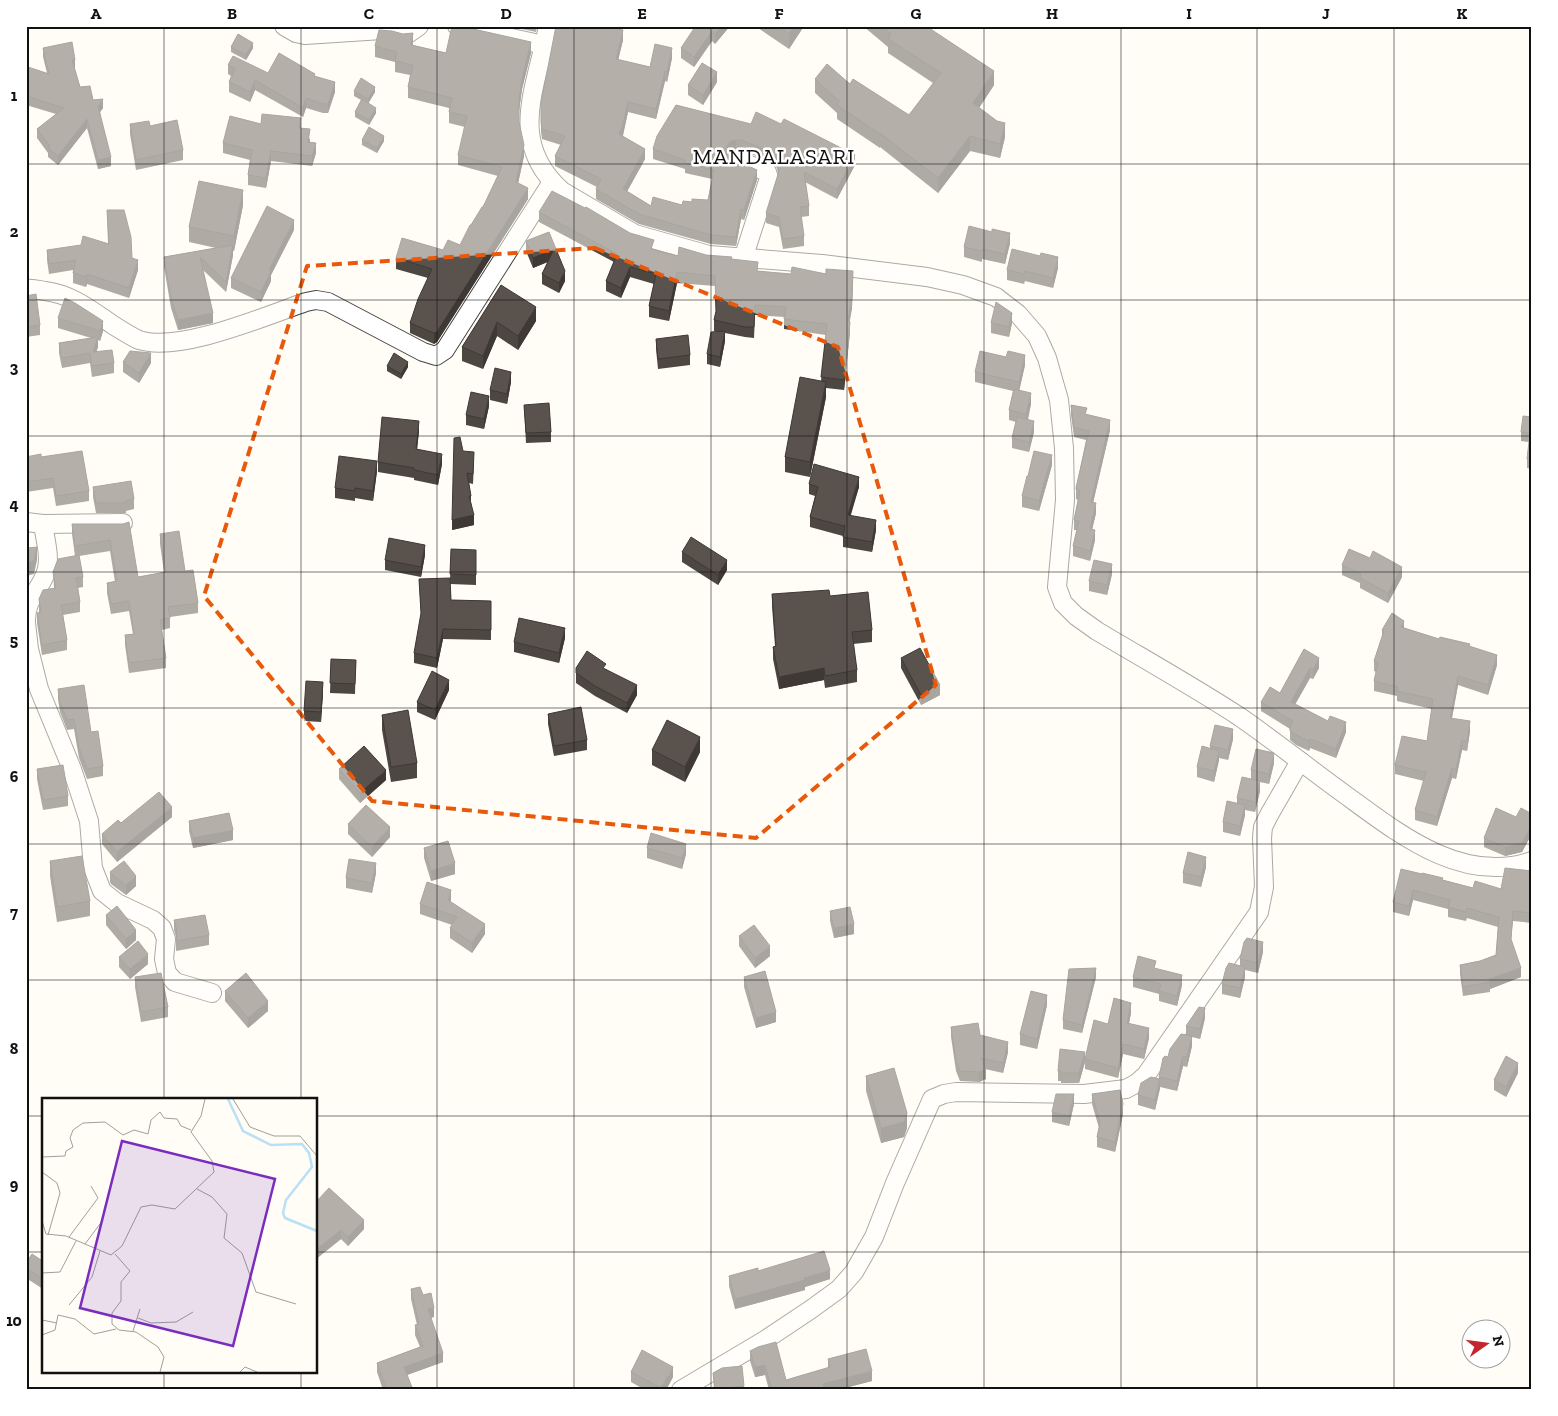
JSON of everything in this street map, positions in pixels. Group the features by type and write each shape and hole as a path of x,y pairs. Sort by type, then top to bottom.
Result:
{"street":[{"path":"284,26 296,33 305,35 382,30 406,35 419,26"},
{"path":"457,26 544,45"},
{"path":"548,26 529,107 529,128 533,149 540,166 552,182 562,191 635,234 709,255 822,264 926,278 962,285 996,297 1018,314 1037,336 1047,358 1059,400 1064,448 1065,500 1057,588 1063,603 1076,616 1097,631 1240,717 1391,828 1427,849 1455,860 1487,868 1532,861"},
{"path":"736,160 767,172 769,178 743,259"},
{"path":"26,289 58,292 80,302 127,334 140,340 155,343 173,342 222,331 316,300 328,302 423,352 436,356 445,350 552,182"},
{"path":"124,522 35,523 47,553 47,571 26,609 29,649 38,689 72,769 89,821 93,868 102,891 117,903 152,920 162,928 166,939 164,959 167,973 175,982 212,993"},
{"path":"681,1390 765,1340 810,1310 839,1289 854,1272 874,1237 895,1183 932,1099 956,1092 1084,1094 1126,1089 1146,1075 1259,912 1264,887 1263,827 1268,815 1300,762"}],"highlighted area":[{"path":"595,248 838,347 936,685 756,838 372,801 204,596 307,266"}],"building":[{"path":"452,26 460,26 531,42 519,100 519,122 524,145 516,182 528,188 437,332 434,333 410,323 418,299 432,269 396,258 402,238 443,250 448,240 460,245 470,225 483,207 502,167 458,155 467,116 449,112 452,98 408,87 413,65 395,61 397,52 375,46 379,30 403,34 413,33 411,45 446,53"},
{"path":"556,26 606,26 623,30 616,59 650,67 655,44 672,48 656,109 628,102 619,134 645,149 623,189 651,206 653,197 682,205 683,201 692,202 692,199 708,200 714,170 685,163 685,160 653,149 657,136 676,105 751,124 756,112 781,124 784,119 855,155 837,189 804,172 809,206 800,207 804,236 783,239 779,217 766,213 779,171 777,158 771,152 741,140 731,141 727,146 726,151 729,157 757,170 744,210 741,209 736,237 711,235 639,214 596,189 601,179 555,156 565,136 542,129 541,103"},
{"path":"700,26 721,26 715,34 712,31 694,57 681,48 695,27 698,28"},
{"path":"778,26 794,26 789,34"},
{"path":"881,26 926,26 994,71 973,103 997,121 1005,123 1000,144 970,136 938,178 880,133 837,105 839,101 815,79 827,64 850,84 853,79 909,115 941,73 888,39 891,34"},
{"path":"238,34 253,43 246,55 231,47"},
{"path":"72,42 75,60 72,60 80,87 90,86 93,100 103,99 98,106 111,157 98,160 87,119 58,156 48,148 50,146 37,129 64,108 26,96 26,71 28,67 49,74 43,48"},
{"path":"279,53 315,74 314,76 335,82 328,104 306,98 303,108 255,80 250,92 229,82 235,69 228,65 233,56 268,73"},
{"path":"702,63 717,72 703,95 688,85"},
{"path":"361,78 375,87 368,99 354,91"},
{"path":"362,99 376,108 369,120 355,112"},
{"path":"262,114 301,118 299,128 310,129 308,142 316,143 312,156 271,151 266,178 248,175 252,150 223,143 230,116 261,124"},
{"path":"177,120 183,150 136,160 130,124 149,121 150,126"},
{"path":"369,127 384,136 377,148 362,140"},
{"path":"199,181 243,190 234,236 189,227"},
{"path":"552,191 586,207 630,233 654,240 651,249 678,256 679,247 706,255 758,262 757,271 791,274 792,267 826,274 826,269 853,271 844,380 821,377 827,324 784,319 786,307 755,305 754,327 745,327 714,320 716,311 715,276 677,272 669,311 649,306 656,274 630,267 621,288 606,281 617,254 539,212"},
{"path":"267,206 294,220 269,270 271,271 261,292 231,278"},
{"path":"107,210 124,210 131,237 132,258 138,260 129,288 87,274 86,277 73,273 76,260 49,264 47,250 81,245 83,236 109,244"},
{"path":"969,226 992,232 992,229 1010,233 1005,254 964,247"},
{"path":"549,232 565,271 559,283 542,274 554,249 533,258 526,241"},
{"path":"233,245 226,282 200,257 213,313 178,320 171,298 164,257"},
{"path":"1012,249 1040,256 1041,253 1058,257 1053,278 1025,271 1024,274 1007,270"},
{"path":"501,285 536,307 518,336 497,322 483,356 462,347"},
{"path":"36,294 40,325 26,327 26,296"},
{"path":"65,298 103,321 100,331 58,318"},
{"path":"996,302 1012,313 1009,327 991,323"},
{"path":"725,331 720,357 707,354 711,332"},
{"path":"688,335 690,355 658,359 656,339"},
{"path":"98,337 93,352 112,350 114,363 92,366 90,353 62,358 59,343"},
{"path":"130,351 151,353 139,373 123,362"},
{"path":"980,351 1006,357 1008,351 1025,355 1019,382 975,372"},
{"path":"394,353 408,362 401,374 387,366"},
{"path":"495,368 511,372 507,394 490,390"},
{"path":"800,377 826,382 810,462 785,457"},
{"path":"1014,389 1031,393 1026,414 1009,410"},
{"path":"471,392 489,396 484,419 466,415"},
{"path":"549,403 551,432 526,433 524,405"},
{"path":"1071,405 1087,408 1085,414 1110,420 1091,502 1096,503 1090,529 1095,530 1090,551 1073,546 1079,521 1074,520 1080,491 1076,488 1089,431 1074,427"},
{"path":"1523,416 1532,417 1532,460 1527,459 1530,433 1521,432"},
{"path":"382,417 419,421 416,449 442,454 438,475 414,470 414,468 378,462"},
{"path":"1017,417 1034,421 1029,442 1012,438"},
{"path":"460,437 463,451 474,452 473,474 467,473 471,496 469,496 474,515 452,520 454,438"},
{"path":"82,451 89,491 56,496 53,478 26,482 26,457 41,454 41,457"},
{"path":"1034,451 1052,455 1039,501 1022,496"},
{"path":"339,456 377,461 373,491 355,488 355,491 335,488"},
{"path":"814,464 859,477 848,515 876,520 872,542 843,537 845,525 810,517 818,487 809,484"},
{"path":"131,481 134,499 125,501 126,503 96,503 93,487"},
{"path":"129,522 138,577 166,572 160,534 179,531 185,571 193,570 198,603 168,607 170,618 160,620 166,658 129,663 125,635 134,634 129,601 111,604 107,583 117,581 110,540 75,546 72,524 123,524"},
{"path":"26,537 28,548 37,547 34,561 26,563"},
{"path":"691,537 727,560 718,575 682,552"},
{"path":"389,538 425,545 421,567 385,560"},
{"path":"451,549 476,550 476,575 450,574"},
{"path":"1349,549 1370,558 1373,551 1402,567 1388,593 1360,578 1361,574 1342,565"},
{"path":"79,555 83,577 76,578 80,602 61,605 67,640 42,645 37,613 41,612 39,599 43,590 56,588 53,572 58,559"},
{"path":"1094,560 1112,564 1107,585 1089,581"},
{"path":"450,578 451,600 491,601 491,630 443,629 437,658 414,653 421,613 419,579"},
{"path":"829,590 830,596 868,592 872,630 852,632 857,670 825,676 824,668 779,677 773,647 776,646 772,594"},
{"path":"1392,613 1404,621 1401,627 1439,639 1440,637 1470,644 1469,646 1497,655 1488,685 1458,676 1450,718 1470,721 1467,741 1462,740 1456,769 1452,768 1437,817 1415,810 1426,772 1395,765 1402,736 1427,741 1433,699 1397,691 1398,687 1374,681 1378,663 1374,661 1384,631 1382,630"},
{"path":"519,618 565,628 559,653 514,642"},
{"path":"920,648 940,685 921,695 901,658"},
{"path":"1304,649 1319,658 1313,670 1310,668 1291,702 1328,721 1330,716 1346,722 1336,749 1296,735 1290,731 1293,721 1261,702 1270,687 1280,693"},
{"path":"587,651 606,664 603,668 637,685 627,703 595,686 576,673 576,668"},
{"path":"331,659 356,660 355,684 330,683"},
{"path":"432,671 449,680 435,710 417,702"},
{"path":"306,681 323,682 321,712 304,711"},
{"path":"84,685 91,732 98,731 103,766 87,769 79,748 74,719 67,720 60,702 58,689"},
{"path":"581,707 587,740 554,746 548,714"},
{"path":"408,710 417,763 391,767 382,715"},
{"path":"667,720 700,737 685,767 652,750"},
{"path":"1215,725 1233,729 1228,750 1210,746"},
{"path":"364,746 386,770 360,793 339,769"},
{"path":"1202,746 1219,751 1214,771 1197,767"},
{"path":"1256,749 1274,753 1269,774 1251,770"},
{"path":"63,765 68,796 43,800 37,769"},
{"path":"1242,777 1260,781 1255,802 1237,798"},
{"path":"159,792 172,807 117,852 102,834 118,820 121,823"},
{"path":"1227,801 1245,805 1240,826 1223,822"},
{"path":"366,805 390,827 372,847 348,824"},
{"path":"1496,808 1516,817 1521,808 1532,814 1532,833 1529,830 1522,843 1505,847 1484,838"},
{"path":"229,813 233,830 193,838 189,821"},
{"path":"651,833 686,844 682,858 647,848"},
{"path":"448,841 455,863 431,871 424,848"},
{"path":"1188,852 1206,857 1201,877 1183,873"},
{"path":"82,856 90,901 57,907 50,861"},
{"path":"349,859 376,863 372,883 346,878"},
{"path":"124,861 136,876 126,885 110,872"},
{"path":"1505,868 1532,871 1532,913 1513,911 1511,939 1521,968 1489,979 1490,982 1463,987 1460,965 1496,955 1499,917 1467,908 1466,912 1448,907 1450,900 1413,890 1409,906 1393,902 1401,869 1443,878 1442,880 1473,888 1475,881 1501,889"},
{"path":"427,882 451,890 448,900 485,924 472,943 450,928 457,917 420,904"},
{"path":"117,906 136,930 126,939 106,915"},
{"path":"850,907 854,924 834,928 830,911"},
{"path":"205,915 209,935 176,941 177,930 174,920"},
{"path":"754,925 770,946 755,958 739,936"},
{"path":"1247,938 1263,942 1258,963 1240,959 1244,942"},
{"path":"138,941 148,954 130,969 119,957"},
{"path":"1138,956 1156,961 1154,968 1182,975 1177,996 1159,991 1161,984 1133,977"},
{"path":"1229,963 1245,967 1240,988 1222,984"},
{"path":"1096,968 1082,1025 1063,1020 1069,969"},
{"path":"765,971 776,1012 756,1018 744,977"},
{"path":"161,973 168,1007 141,1012 135,977"},
{"path":"246,973 268,1001 248,1018 225,991"},
{"path":"1031,991 1047,995 1037,1039 1020,1034"},
{"path":"1114,998 1131,1003 1127,1023 1149,1028 1144,1049 1123,1044 1118,1068 1085,1059 1094,1020 1108,1024"},
{"path":"1199,1007 1205,1008 1200,1029 1186,1026"},
{"path":"978,1023 980,1035 1008,1042 1003,1063 981,1058 986,1069 979,1072 960,1071 956,1061 951,1027"},
{"path":"1181,1034 1192,1036 1187,1057 1183,1056 1177,1081 1159,1077 1163,1058 1165,1056 1168,1057 1170,1049"},
{"path":"1060,1049 1085,1052 1079,1073 1061,1073 1061,1071 1058,1071"},
{"path":"1506,1056 1518,1063 1506,1087 1494,1080"},
{"path":"894,1068 907,1113 904,1122 881,1128 866,1076"},
{"path":"1151,1077 1160,1079 1155,1100 1138,1095 1141,1083"},
{"path":"1120,1090 1123,1104 1115,1142 1097,1137 1100,1123 1092,1094"},
{"path":"1056,1094 1074,1094 1069,1116 1052,1112"},
{"path":"329,1188 364,1220 348,1237 341,1230 318,1248 318,1200"},
{"path":"824,1251 830,1270 804,1278 805,1280 735,1299 729,1276 758,1268 758,1271"},
{"path":"32,1254 42,1261 42,1278 26,1268 26,1263"},
{"path":"420,1287 423,1295 431,1293 434,1308 428,1309 443,1353 404,1367 413,1390 387,1390 377,1363 423,1346 415,1325 419,1324 411,1289"},
{"path":"776,1342 786,1380 830,1367 828,1359 866,1349 872,1371 823,1384 824,1389 821,1390 772,1390 765,1365 755,1367 750,1351"},
{"path":"642,1350 673,1367 661,1388 631,1372"},
{"path":"742,1366 744,1386 715,1389 713,1373 722,1368"}],"district":[{"name":"MANDALASARI","path":"774,156"}]}
